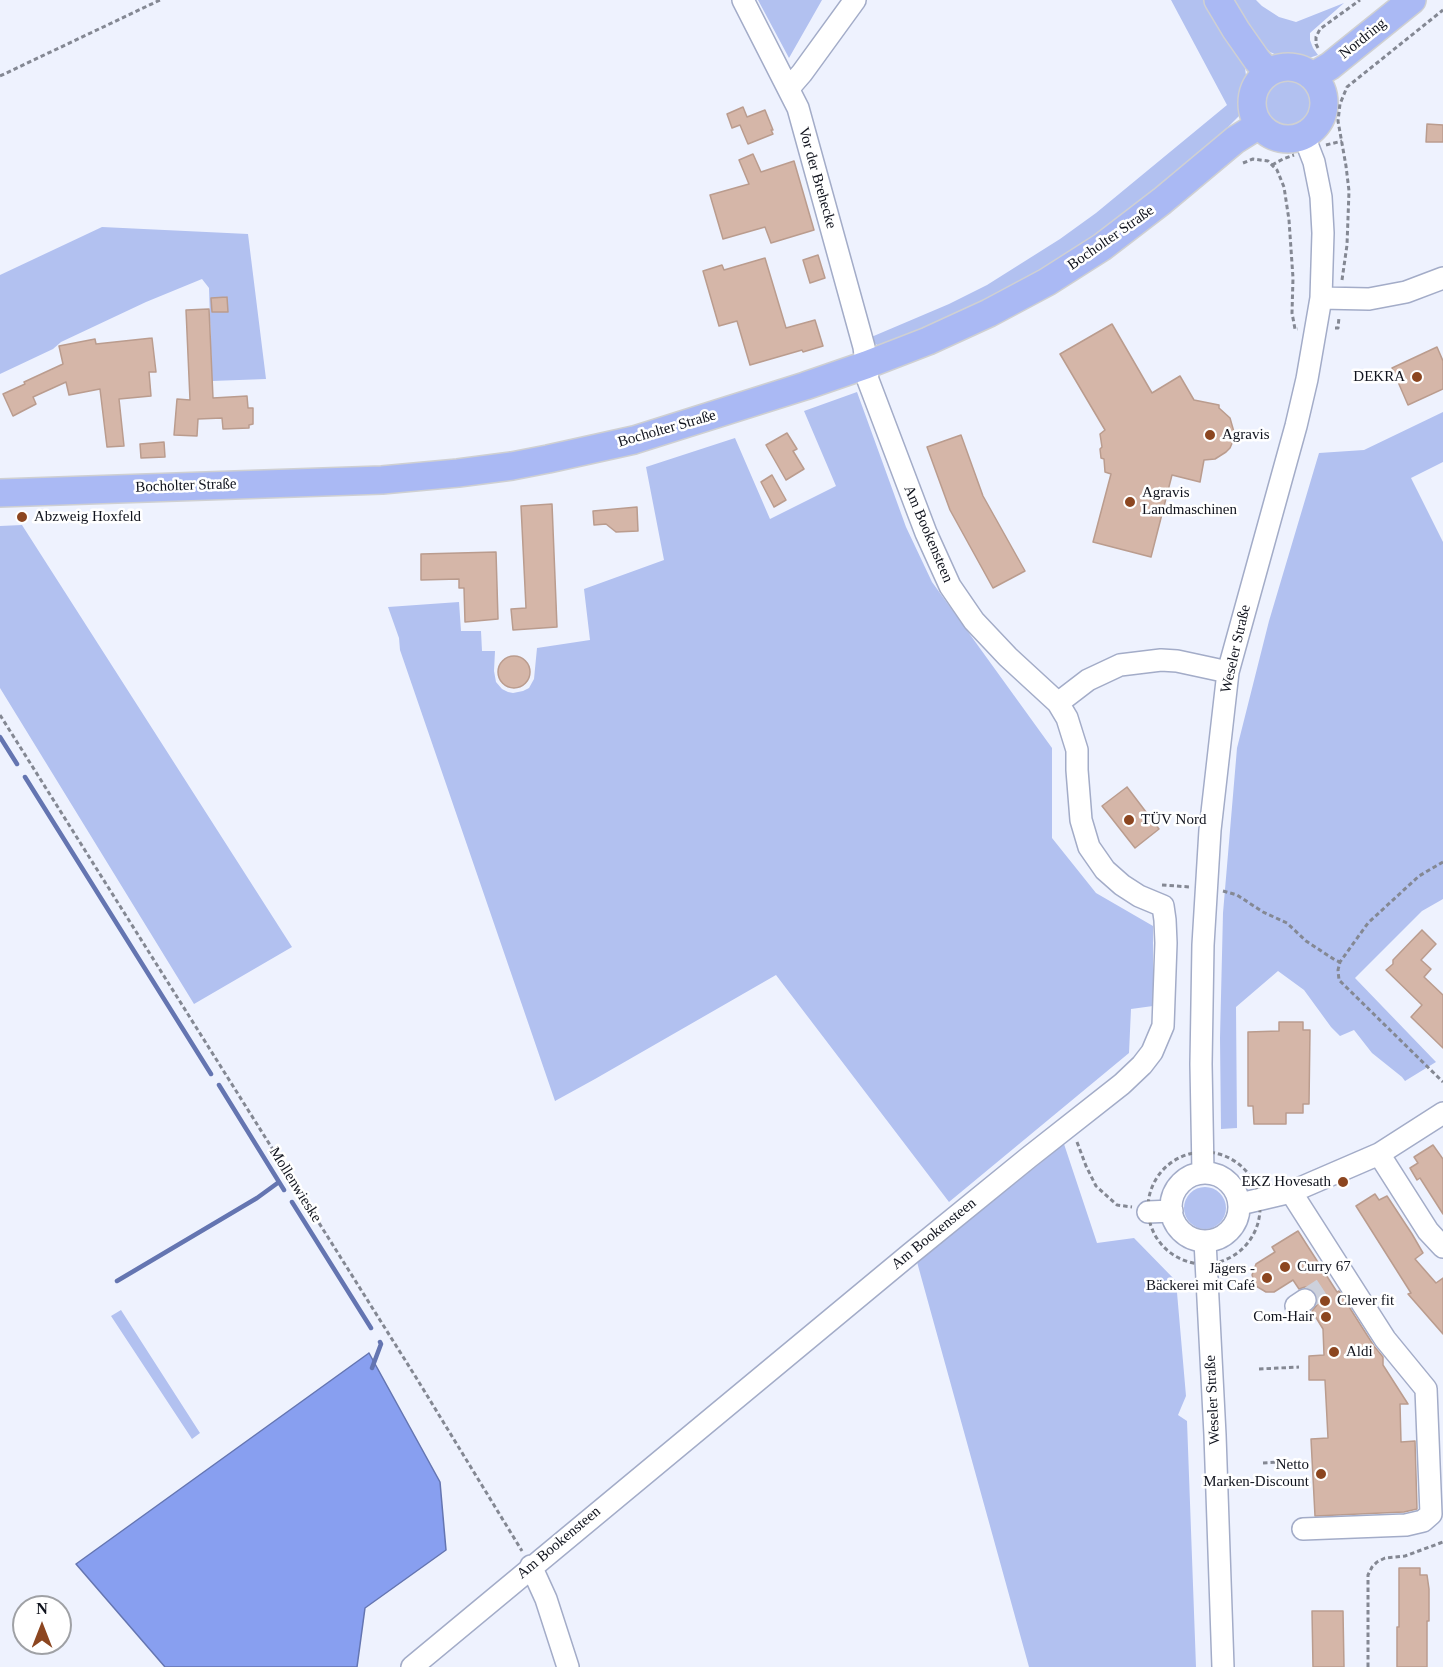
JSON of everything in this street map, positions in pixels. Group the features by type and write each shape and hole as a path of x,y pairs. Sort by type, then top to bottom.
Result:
{"main road":[{"path":"1218,0 1236,30 1268,72"},
{"name":"Nordring","path":"1313,76 1330,66 1412,0"},
{"path":"1291,67 1313,76 1324,97 1321,120 1304,136 1280,139 1268,134 1259,125 1254,115 1252,103 1259,81 1268,72 1279,68 1291,67"},
{"name":"Bocholter Straße","path":"0,493 382,480 512,466 634,440 866,365 962,326 1047,282 1102,246 1162,201 1234,140 1259,125"}],"street":[{"name":"Vor der Brehecke","path":"743,0 798,108 864,347 866,365"},
{"path":"789,88 802,74 855,0"},
{"name":"Weseler Straße","path":"1203,1162 1201,1052 1203,945 1211,820 1228,672 1305,389 1321,298 1323,233 1321,197 1314,162 1304,136"},
{"path":"1321,298 1369,299 1406,292 1443,278"},
{"name":"Am Bookensteen","path":"412,1667 531,1566 1072,1122 1122,1084 1142,1065 1159,1038 1163,1026 1164,1008 1165,920 1163,906 1139,896 1122,885 1105,870 1089,847 1081,820 1077,750 1067,718 1058,703 1008,657 974,621 950,586 889,438 871,388 866,365"},
{"path":"1058,703 1088,680 1120,665 1161,660 1228,672"},
{"path":"1250,1202 1237,1194 1232,1185 1223,1178 1213,1174 1203,1162 1176,1189 1172,1198 1173,1219 1186,1235 1205,1241 1216,1239 1226,1234 1234,1226 1239,1215 1250,1202 1291,1192 1379,1154 1443,1113"},
{"path":"1379,1154 1428,1231 1443,1247"},
{"path":"1291,1192 1337,1278 1426,1389 1431,1514 1423,1521 1406,1525 1303,1529"},
{"path":"1148,1212 1172,1211"},
{"name":"Weseler Straße","path":"1205,1241 1215,1435 1222,1667"},
{"path":"531,1566 546,1599 568,1667"}],"path":[{"path":"0,76 160,0"},
{"path":"1342,141 1338,121 1340,104 1347,87 1443,10"},
{"name":"Mollenwieske","path":"0,715 417,1379 531,1566"},
{"path":"1443,862 1419,876 1368,923 1340,962 1338,970 1339,980 1443,1082"},
{"path":"1162,885 1206,887 1237,895 1263,912 1287,923 1306,941 1340,962"},
{"path":"1072,1122 1077,1145 1096,1186 1117,1205"},
{"path":"1216,1153 1240,1165 1253,1181 1250,1202 1260,1216 1247,1244 1236,1254 1221,1261 1206,1264 1182,1259 1167,1249 1155,1236 1148,1212 1148,1199 1158,1175 1178,1158 1190,1154 1203,1162 1216,1153"},
{"path":"1259,1369 1299,1367"},
{"path":"1263,1463 1301,1461"},
{"path":"1368,1667 1368,1575 1372,1567 1385,1558 1405,1556 1443,1542"}],"shaded area":[{"path":"758,0 822,0 789,58"},
{"path":"1171,0 1205,0 1245,68 1247,83 1240,115 1195,160 1125,217 1059,261 987,303 886,347 877,345 869,338 987,285 1060,239 1096,213 1227,105"},
{"path":"1228,0 1256,0 1279,17 1296,22 1344,3 1310,33 1310,40 1318,55 1303,60 1288,60 1270,52 1256,38"},
{"path":"1282,76 1292,76 1306,83 1313,102 1306,121 1292,128 1282,128 1272,124 1265,117 1261,107 1261,97 1265,87 1272,80"},
{"path":"102,227 248,234 266,379 212,381 209,288 202,279 146,302 0,374 0,275"},
{"path":"857,392 906,527 932,582 1052,748 1052,838 1096,893 1153,926 1153,1006 1131,1009 1129,1053 949,1202 776,975 555,1101 400,650 399,638 388,607 459,602 461,631 481,631 482,651 495,651 496,682 508,692 523,691 529,688 534,679 537,648 590,640 584,589 664,560 646,467 735,438 770,519 836,486 804,411"},
{"path":"1443,412 1443,462 1411,478 1443,542 1443,899 1422,911 1355,978 1436,1062 1405,1081 1372,1053 1354,1030 1340,1036 1304,990 1278,971 1236,1007 1237,1128 1221,1129 1220,1038 1223,913 1237,748 1269,621 1319,453 1364,450"},
{"path":"22,525 292,947 194,1004 0,688 0,526"},
{"path":"1064,1144 1097,1243 1134,1238 1176,1281 1186,1396 1178,1415 1187,1421 1196,1667 1029,1667 917,1262"},
{"path":"1205,1187 1213,1188 1220,1193 1225,1200 1225,1216 1220,1223 1213,1228 1205,1229 1197,1228 1190,1223 1185,1216 1184,1208 1185,1200 1190,1193 1197,1188"},
{"path":"121,1310 200,1433 192,1439 111,1316"}],"water":[{"path":"369,1353 440,1482 446,1550 365,1608 357,1667 165,1667 76,1564"}],"building":[{"path":"743,107 747,117 765,110 773,134 748,144 740,125 732,128 727,114"},
{"path":"1427,124 1443,125 1443,142 1426,142"},
{"path":"753,154 761,172 794,161 814,230 771,243 765,227 723,239 710,195 749,184 739,160"},
{"path":"818,255 825,278 810,283 803,260"},
{"path":"765,258 786,328 815,320 823,346 750,365 737,321 719,326 703,271 722,265 724,270"},
{"path":"227,297 228,312 212,312 211,298"},
{"path":"209,309 213,398 247,396 248,408 253,408 253,424 249,425 249,428 223,429 222,418 198,419 197,436 174,435 177,399 190,400 186,310"},
{"path":"1112,324 1152,393 1180,376 1194,400 1219,405 1219,408 1230,418 1234,432 1233,441 1226,452 1215,459 1204,460 1200,482 1172,475 1151,557 1093,542 1111,474 1105,472 1104,459 1101,458 1100,434 1105,430 1060,354"},
{"path":"152,338 156,372 149,372 151,396 119,399 124,446 107,447 100,389 69,395 66,382 33,397 36,404 13,416 3,394 63,364 59,346 95,339 96,344"},
{"path":"1437,347 1443,361 1443,389 1408,405 1392,368"},
{"path":"787,433 797,449 793,451 804,469 786,480 766,445"},
{"path":"961,435 983,496 1025,571 993,588 950,510 927,447"},
{"path":"164,442 165,457 141,458 140,444"},
{"path":"772,475 786,500 774,507 761,482"},
{"path":"552,504 557,627 513,630 511,609 526,608 521,506"},
{"path":"637,507 638,531 616,532 606,524 594,525 593,511"},
{"path":"496,552 498,619 465,622 464,588 459,588 459,579 421,580 421,554"},
{"path":"514,656 525,661 530,672 525,683 514,688 503,683 498,672 503,661"},
{"path":"1127,787 1159,829 1135,848 1102,806"},
{"path":"1422,930 1436,944 1421,960 1431,969 1424,977 1443,995 1443,1048 1411,1017 1422,1005 1386,970"},
{"path":"1279,1022 1303,1022 1303,1030 1310,1030 1309,1104 1303,1104 1303,1113 1286,1113 1286,1124 1254,1124 1253,1106 1248,1106 1248,1032 1279,1031"},
{"path":"1433,1145 1443,1159 1443,1214 1420,1178 1417,1180 1410,1168 1418,1163 1414,1157"},
{"path":"1375,1194 1379,1200 1387,1196 1412,1234 1423,1253 1415,1259 1436,1283 1443,1278 1443,1334 1408,1294 1411,1293 1356,1206"},
{"path":"1298,1231 1383,1357 1383,1365 1408,1404 1400,1404 1401,1442 1415,1441 1417,1509 1404,1512 1315,1516 1311,1439 1328,1438 1325,1380 1309,1380 1309,1356 1324,1355 1323,1329 1312,1311 1318,1299 1310,1288 1299,1289 1293,1280 1274,1292 1266,1292 1256,1286 1252,1275 1256,1264 1275,1252 1272,1247"},
{"path":"1399,1568 1420,1568 1420,1575 1427,1575 1429,1621 1427,1621 1427,1667 1397,1667"},
{"path":"1312,1611 1343,1611 1344,1667 1313,1667"}],"waterway":[{"path":"0,737 17,764"},
{"path":"25,777 211,1074"},
{"path":"219,1085 284,1190"},
{"path":"117,1281 257,1198 279,1182"},
{"path":"292,1202 371,1328"},
{"path":"372,1368 380,1342"}],"tunnel":[{"path":"1305,1300 1331,1283"}],"place":[{"name":"DEKRA","path":"1417,377"},
{"name":"Agravis","path":"1210,435"},
{"name":"Agravis Landmaschinen","path":"1130,502"},
{"name":"Abzweig Hoxfeld","path":"22,517"},
{"name":"TÜV Nord","path":"1129,820"},
{"name":"EKZ Hovesath","path":"1343,1182"},
{"name":"Curry 67","path":"1285,1267"},
{"name":"Jägers - Bäckerei mit Café","path":"1267,1278"},
{"name":"Clever fit","path":"1325,1301"},
{"name":"Com-Hair","path":"1326,1317"},
{"name":"Aldi","path":"1334,1352"},
{"name":"Netto Marken-Discount","path":"1321,1474"}]}
